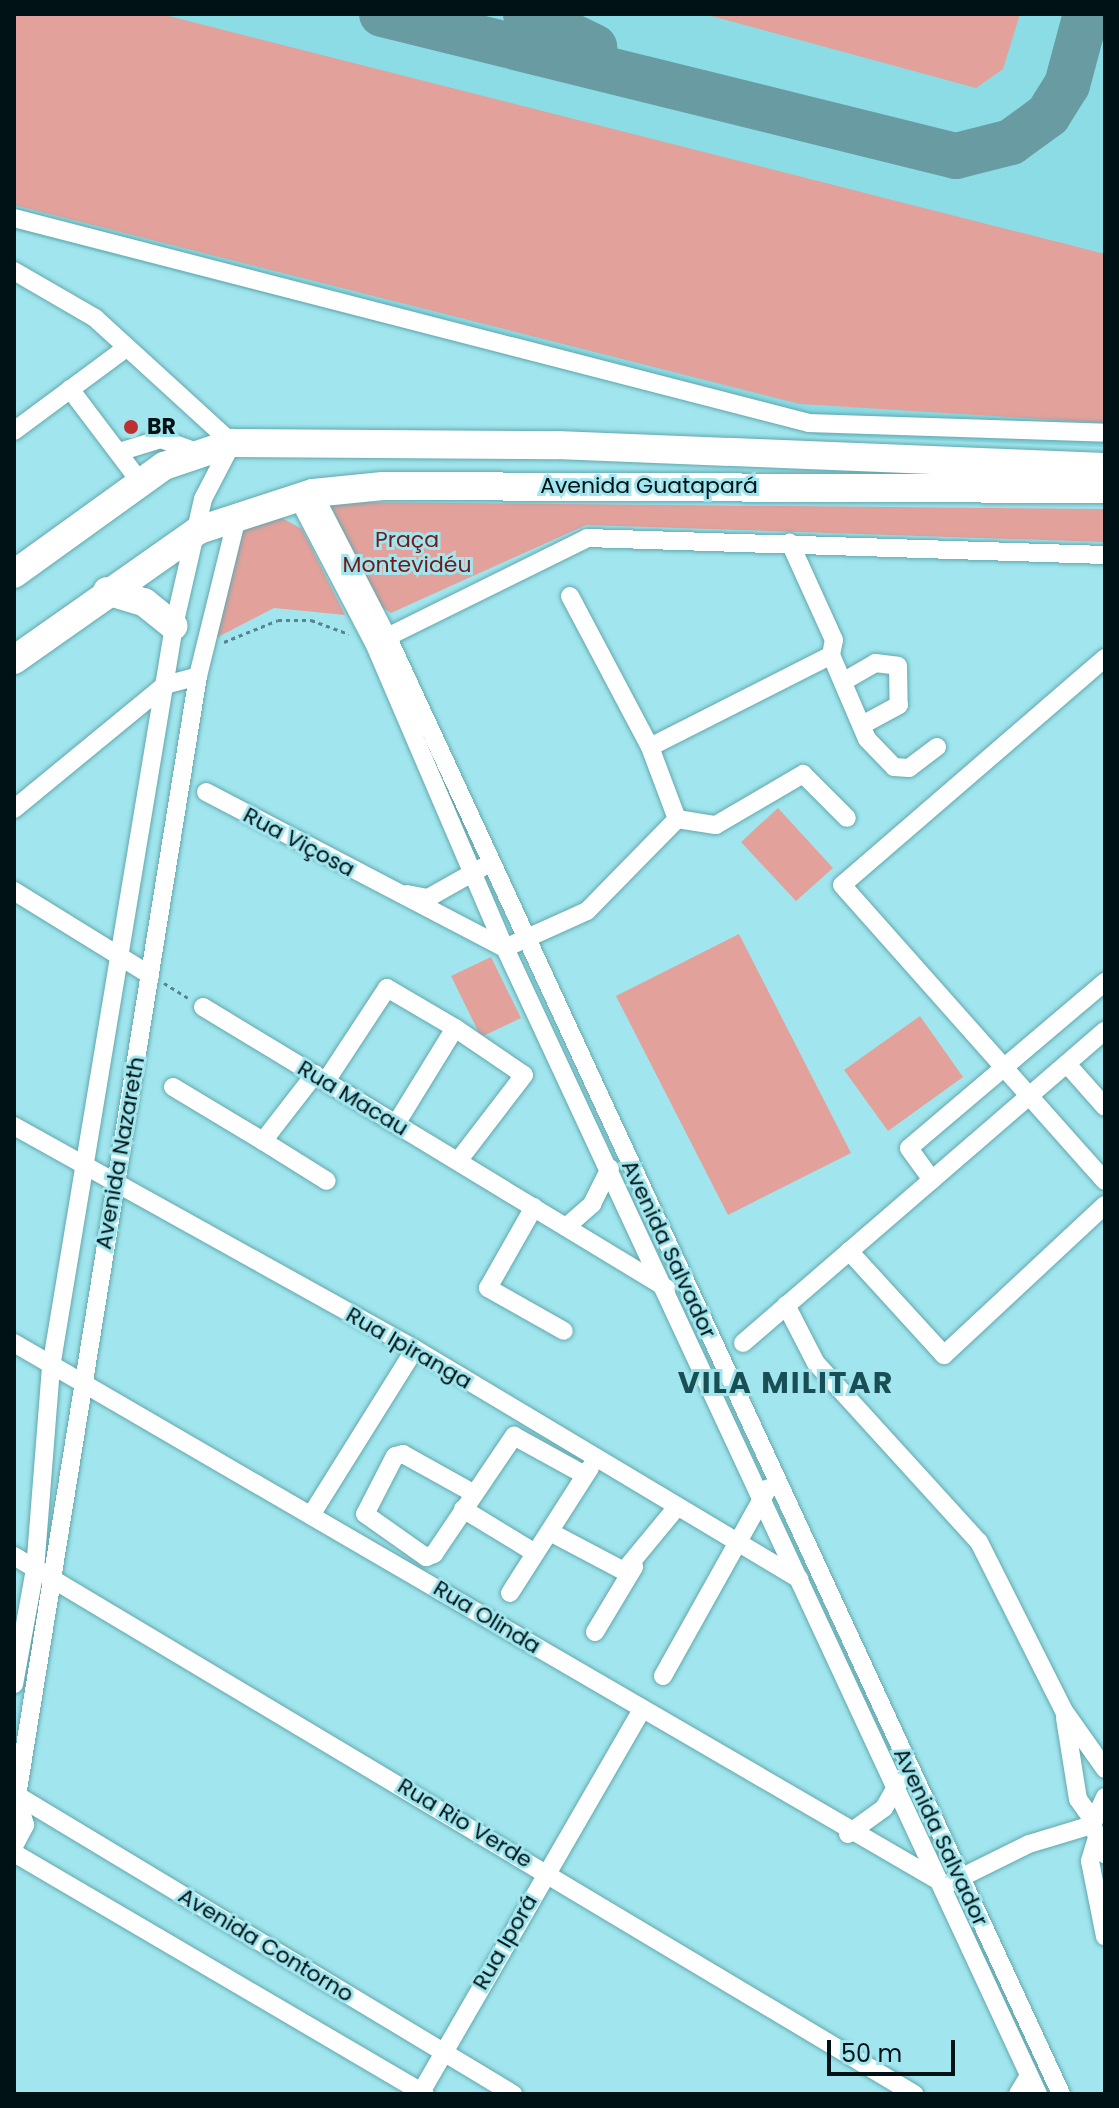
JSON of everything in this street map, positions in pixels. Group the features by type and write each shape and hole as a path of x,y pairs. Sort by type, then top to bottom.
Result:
{"highway":[{"name":"Avenida Guatapará","path":"178,450 232,443 557,445 1105,467"},
{"path":"554,486 557,445"},
{"path":"14,574 141,483 178,450"},
{"name":"Avenida Guatapará","path":"14,660 107,591 199,530 238,513 305,494 554,486 1105,489"},
{"path":"107,591 144,602 174,626"}],"street":[{"path":"14,218 809,423 1105,433"},
{"path":"14,271 95,318 232,443"},
{"path":"14,431 126,348"},
{"path":"70,389 141,483"},
{"name":"Avenida Nazareth","path":"14,1684 35,1569 51,1367 174,626 199,530 203,499 232,443"},
{"path":"119,452 178,450"},
{"name":"Avenida Salvador","path":"305,494 381,640 527,937 693,1303 769,1487 799,1579 904,1778"},
{"name":"Avenida Nazareth","path":"14,1846 25,1825 17,1795 57,1580 82,1382 199,667 238,513"},
{"path":"381,640 587,538 1105,555"},
{"path":"790,543 834,640 831,655 846,680 862,725 902,769 937,747"},
{"path":"570,596 650,747 677,819"},
{"name":"Avenida Salvador","path":"381,640 471,873 505,948 668,1289 769,1487 953,1882 1061,2094"},
{"path":"650,747 831,655"},
{"path":"1105,658 842,885 1027,1099 1105,1181"},
{"path":"846,680 875,663 898,666 899,705 862,725"},
{"path":"14,809 165,685 199,667"},
{"path":"150,768 182,780"},
{"path":"677,819 716,825 803,774 847,818"},
{"name":"Rua Viçosa","path":"206,792 505,948"},
{"path":"505,948 587,911 677,819"},
{"name":"Rua Viçosa","path":"393,892 428,898 490,864"},
{"path":"14,891 150,975"},
{"path":"932,1180 909,1148 1105,982"},
{"path":"263,1141 321,1078 381,991 455,1028 524,1075 458,1161"},
{"name":"Rua Macau","path":"203,1007 693,1303"},
{"path":"396,1124 455,1028"},
{"path":"743,1343 1105,1031"},
{"path":"1067,1064 1105,1107"},
{"path":"173,1087 327,1181"},
{"name":"Rua Ipiranga","path":"14,1126 115,1186 415,1349 799,1579"},
{"path":"566,1227 592,1204 610,1168"},
{"path":"849,1251 944,1355 1105,1205"},
{"path":"534,1207 488,1288 564,1331"},
{"path":"786,1305 816,1363 979,1542 1064,1711 1105,1769"},
{"name":"Rua Olinda","path":"14,1343 51,1367 313,1512 848,1834 953,1882"},
{"path":"313,1512 415,1349"},
{"path":"535,1553 468,1501 403,1454 395,1456 365,1514 426,1557 468,1501 514,1436 585,1475"},
{"path":"510,1593 596,1459"},
{"path":"663,1676 732,1541 769,1487"},
{"path":"595,1632 634,1567 677,1507"},
{"path":"550,1532 624,1571 634,1567"},
{"name":"Rua Rio Verde","path":"14,1556 546,1871 914,2094"},
{"name":"Rua Iporá","path":"422,2093 442,2051 642,1710"},
{"path":"1064,1711 1078,1799 1096,1835"},
{"path":"848,1834 884,1808 904,1778"},
{"name":"Avenida Contorno","path":"17,1795 513,2094"},
{"path":"1105,1797 1090,1861 1105,1937"},
{"path":"953,1882 1018,1853 1096,1835"},
{"path":"14,1853 422,2093"},
{"name":"Avenida Salvador","path":"953,1882 1038,2094"},
{"path":"1018,2094 1029,2076"}],"path":[{"path":"199,667 243,630 278,620 311,620 381,640"},
{"path":"150,975 203,1007"}],"shaded area":[{"path":"14,14 1105,14 1105,447 821,436 14,230"}],"green space":[{"path":"14,14 161,14 1105,254 1105,423 800,404 14,205"},
{"path":"704,14 1020,14 1003,69 976,88"},
{"name":"Praça Montevidéu","path":"338,502 1105,509 1105,542 586,525 391,613 377,604 331,506"},
{"path":"278,516 302,529 345,615 274,608 216,638 237,533"},
{"path":"778,808 833,868 796,901 741,842"},
{"path":"739,934 851,1153 728,1215 616,996"},
{"path":"491,957 521,1018 481,1037 451,976"},
{"path":"920,1016 963,1077 888,1131 844,1070"}],"taxiway":[{"path":"382,14 956,156 1011,142 1048,115 1067,85 1086,14"},
{"path":"526,14 594,47"}],"place":[{"name":"BR","path":"131,427"}],"district":[{"name":"VILA MILITAR","path":"786,1383"}]}
